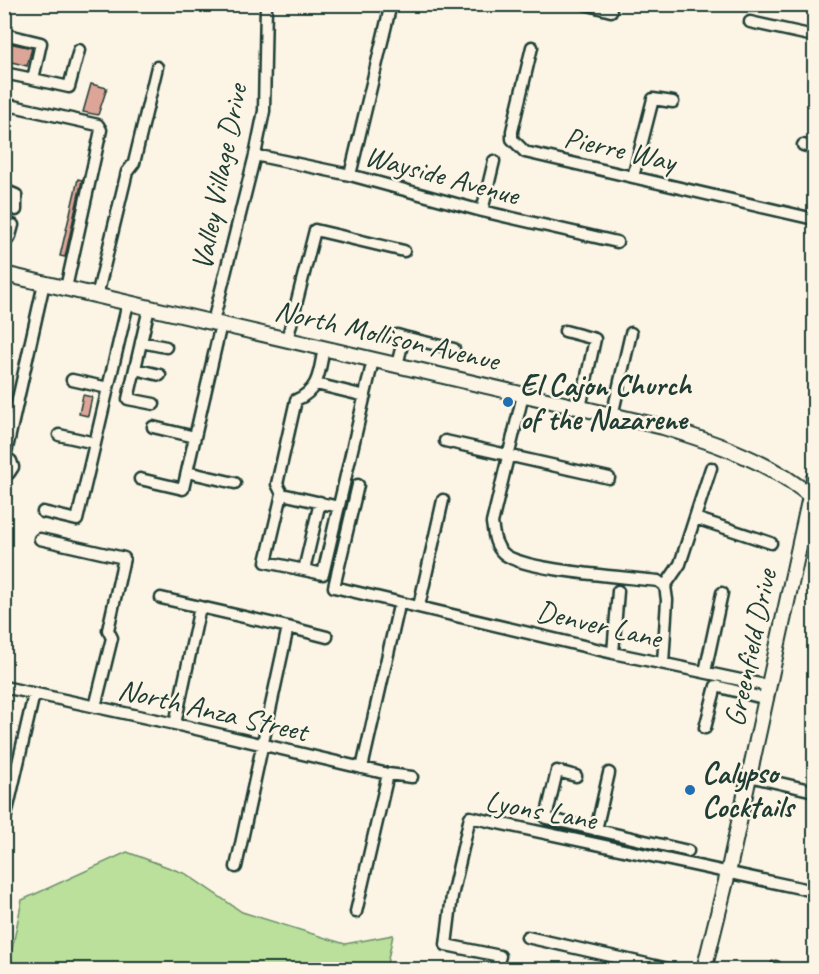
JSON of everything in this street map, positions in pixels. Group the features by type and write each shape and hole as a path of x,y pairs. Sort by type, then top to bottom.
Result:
{"main road":[{"name":"North Mollison Avenue","path":"4,274 663,427 716,443 751,459 812,497"},
{"name":"Greenfield Drive","path":"704,969 728,873 812,497 814,478"}],"street":[{"name":"Valley Village Drive","path":"187,472 264,111 266,4"},
{"path":"350,175 391,4"},
{"path":"585,4 611,11"},
{"path":"750,22 814,36"},
{"path":"4,34 41,43 33,79"},
{"name":"Pierre Way","path":"531,47 512,131 512,139 525,152 814,219"},
{"path":"4,73 69,87 79,50"},
{"path":"97,296 127,172 134,163 157,66"},
{"path":"633,177 653,99 673,102"},
{"path":"4,104 98,125 101,129 66,288"},
{"path":"803,145 814,148"},
{"name":"Wayside Avenue","path":"255,155 350,175 482,211 617,242"},
{"path":"482,211 494,161"},
{"path":"4,193 9,192 16,195 16,210"},
{"path":"4,244 10,236 13,225"},
{"path":"287,340 315,230 404,251"},
{"path":"4,475 9,473 12,467 11,461 5,457 44,283"},
{"path":"43,512 77,520 129,303"},
{"path":"149,308 128,399 154,404"},
{"path":"565,332 595,339 580,408"},
{"path":"612,416 631,333"},
{"path":"397,365 400,336 454,349"},
{"path":"141,342 166,347"},
{"path":"324,348 316,384 307,395 296,400 277,484 282,494 266,562 323,574 373,360"},
{"path":"135,369 160,375"},
{"path":"72,380 108,388"},
{"path":"316,384 365,396"},
{"path":"524,395 492,523 495,543 504,554 546,568 658,581 664,586 667,600 663,663"},
{"path":"153,427 195,437"},
{"path":"59,435 95,443"},
{"path":"445,441 609,478"},
{"path":"664,586 680,564 711,468"},
{"path":"140,479 183,489 187,472 235,483"},
{"name":"Denver Lane","path":"358,485 334,587 705,672 768,693"},
{"path":"282,494 339,507"},
{"path":"419,606 443,500"},
{"path":"304,570 320,502"},
{"path":"695,518 771,543"},
{"path":"40,539 124,558 108,630 112,638 95,708"},
{"path":"613,652 618,591"},
{"path":"705,672 722,593"},
{"path":"161,598 327,637"},
{"path":"175,724 200,607"},
{"path":"362,768 398,610"},
{"path":"236,867 288,627"},
{"path":"705,728 717,685 768,693"},
{"name":"North Anza Street","path":"4,687 388,774 412,777"},
{"path":"4,824 34,694"},
{"path":"576,776 557,771 546,818 688,851"},
{"path":"596,830 609,773"},
{"path":"356,912 388,774"},
{"path":"749,776 814,791"},
{"name":"Lyons Lane","path":"496,969 500,956 446,945 452,896 470,817 728,873"},
{"path":"728,873 814,891"},
{"path":"527,937 673,969"}],"green space":[{"path":"127,852 186,874 242,912 345,944 393,935 386,969 8,969 22,900"}],"building":[{"path":"4,42 32,48 27,66 4,60"},
{"path":"91,84 107,88 98,115 83,112"},
{"path":"78,179 82,180 65,257 60,256"},
{"path":"83,395 92,397 88,416 79,414"}],"place":[{"name":"El Cajon Church of the Nazarene","path":"508,402"},
{"name":"Calypso Cocktails","path":"690,790"}]}
